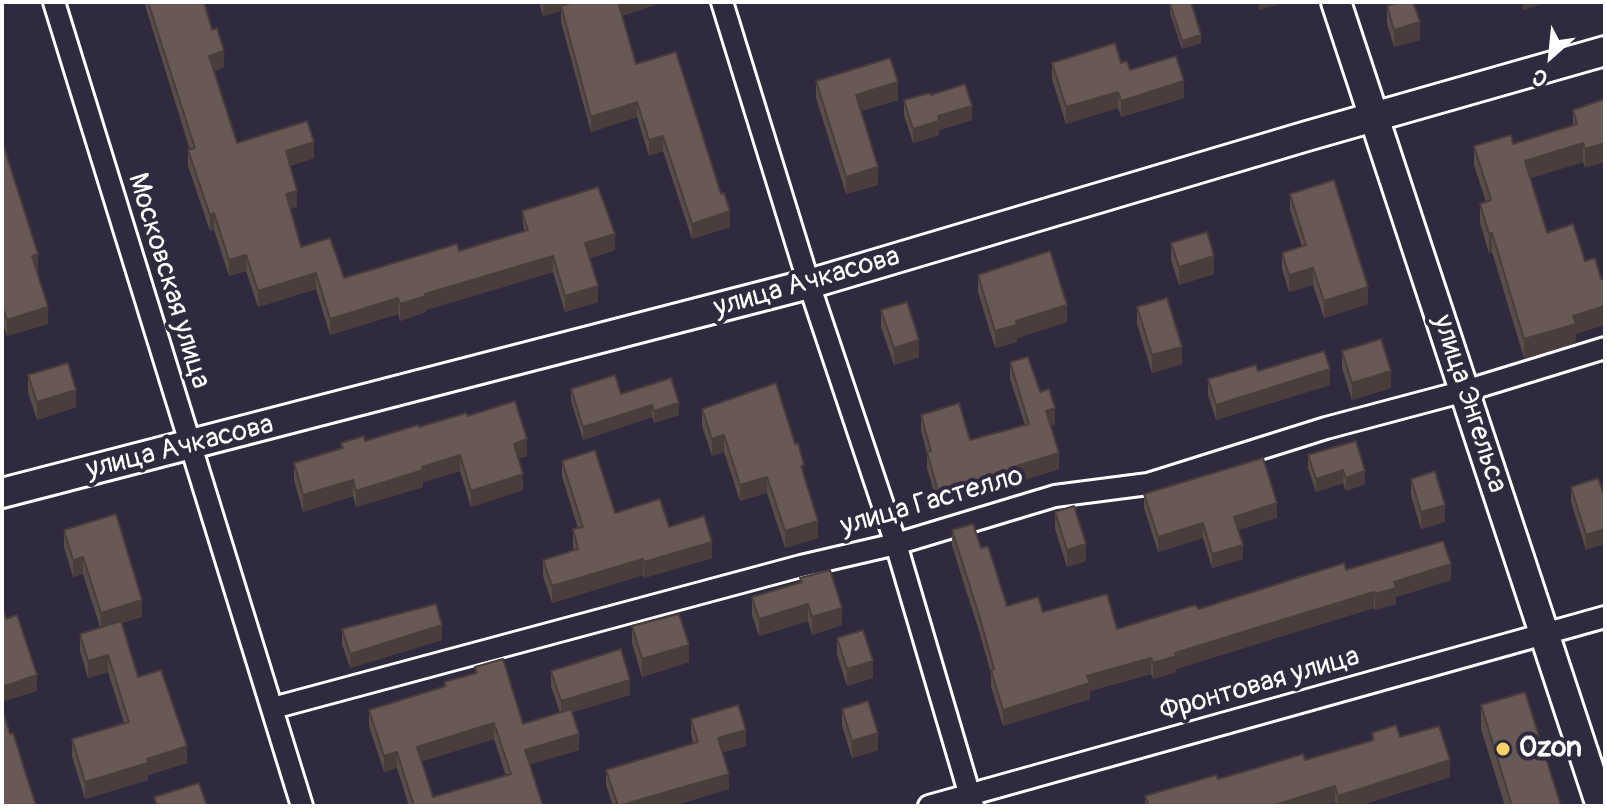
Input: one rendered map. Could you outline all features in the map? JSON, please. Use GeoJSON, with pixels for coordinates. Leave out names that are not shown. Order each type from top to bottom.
{"type":"FeatureCollection","features":[{"type":"Feature","properties":{"kind":"street","name":"Московская улица"},"geometry":{"type":"LineString","coordinates":[[54,2],[302,806]]}},
{"type":"Feature","properties":{"kind":"street"},"geometry":{"type":"LineString","coordinates":[[722,2],[809,284],[896,544],[972,801]]}},
{"type":"Feature","properties":{"kind":"street","name":"улица Энгельса"},"geometry":{"type":"LineString","coordinates":[[1336,2],[1601,806]]}},
{"type":"Feature","properties":{"kind":"street","name":"улица Ачкасова"},"geometry":{"type":"LineString","coordinates":[[2,493],[809,284],[1605,51]]}},
{"type":"Feature","properties":{"kind":"street","name":"улица Гастелло"},"geometry":{"type":"LineString","coordinates":[[273,708],[801,566],[896,544],[1055,496],[1148,484],[1326,428],[1465,391],[1605,348]]}},
{"type":"Feature","properties":{"kind":"street","name":"Фронтовая улица"},"geometry":{"type":"LineString","coordinates":[[929,806],[972,801],[1605,617]]}},
{"type":"Feature","properties":{"kind":"building"},"geometry":{"type":"Polygon","coordinates":[[[148,2],[204,2],[212,30],[217,28],[224,51],[209,56],[237,143],[307,121],[314,142],[286,151],[297,191],[286,194],[301,247],[330,238],[344,278],[457,244],[459,251],[528,230],[522,211],[598,187],[615,234],[585,243],[598,286],[565,296],[553,256],[400,304],[398,298],[330,319],[316,273],[258,291],[246,255],[229,260],[214,213],[210,215],[188,150],[195,148],[148,2]]]}},
{"type":"Feature","properties":{"kind":"building"},"geometry":{"type":"Polygon","coordinates":[[[575,2],[618,2],[636,64],[676,52],[721,194],[724,193],[730,211],[692,224],[663,136],[649,140],[637,102],[591,117],[561,6],[575,2]]]}},
{"type":"Feature","properties":{"kind":"building"},"geometry":{"type":"Polygon","coordinates":[[[1191,2],[1201,35],[1182,41],[1170,4],[1191,2]]]}},
{"type":"Feature","properties":{"kind":"building"},"geometry":{"type":"Polygon","coordinates":[[[1413,2],[1420,22],[1394,30],[1387,6],[1413,2]]]}},
{"type":"Feature","properties":{"kind":"building"},"geometry":{"type":"Polygon","coordinates":[[[1115,43],[1121,63],[1127,61],[1130,70],[1176,56],[1184,81],[1121,101],[1118,92],[1066,107],[1052,63],[1115,43]]]}},
{"type":"Feature","properties":{"kind":"building"},"geometry":{"type":"Polygon","coordinates":[[[890,58],[898,82],[856,95],[878,167],[846,177],[816,81],[890,58]]]}},
{"type":"Feature","properties":{"kind":"building"},"geometry":{"type":"Polygon","coordinates":[[[965,84],[972,106],[938,116],[939,121],[913,129],[904,100],[965,84]]]}},
{"type":"Feature","properties":{"kind":"building"},"geometry":{"type":"Polygon","coordinates":[[[1605,99],[1605,143],[1585,149],[1583,143],[1525,161],[1547,233],[1573,224],[1585,261],[1595,258],[1601,279],[1605,278],[1605,306],[1573,316],[1576,324],[1524,339],[1492,233],[1489,234],[1480,204],[1491,200],[1474,146],[1511,135],[1513,144],[1577,124],[1573,110],[1605,99]]]}},
{"type":"Feature","properties":{"kind":"building"},"geometry":{"type":"Polygon","coordinates":[[[2,141],[38,254],[32,256],[48,307],[7,320],[2,305],[2,141]]]}},
{"type":"Feature","properties":{"kind":"building"},"geometry":{"type":"Polygon","coordinates":[[[1334,180],[1368,287],[1324,301],[1313,268],[1289,275],[1282,253],[1306,245],[1290,194],[1334,180]]]}},
{"type":"Feature","properties":{"kind":"building"},"geometry":{"type":"Polygon","coordinates":[[[1207,232],[1214,256],[1179,267],[1171,243],[1207,232]]]}},
{"type":"Feature","properties":{"kind":"building"},"geometry":{"type":"Polygon","coordinates":[[[1050,251],[1067,305],[995,331],[978,275],[1050,251]]]}},
{"type":"Feature","properties":{"kind":"building"},"geometry":{"type":"Polygon","coordinates":[[[1167,298],[1182,347],[1152,355],[1137,307],[1167,298]]]}},
{"type":"Feature","properties":{"kind":"building"},"geometry":{"type":"Polygon","coordinates":[[[907,302],[919,340],[894,348],[881,310],[907,302]]]}},
{"type":"Feature","properties":{"kind":"building"},"geometry":{"type":"Polygon","coordinates":[[[1381,339],[1391,371],[1352,383],[1342,351],[1381,339]]]}},
{"type":"Feature","properties":{"kind":"building"},"geometry":{"type":"Polygon","coordinates":[[[1324,351],[1330,369],[1216,405],[1208,379],[1256,365],[1258,371],[1324,351]]]}},
{"type":"Feature","properties":{"kind":"building"},"geometry":{"type":"Polygon","coordinates":[[[1028,357],[1040,392],[1049,389],[1055,408],[1046,411],[1059,453],[1010,468],[1011,471],[938,491],[921,415],[959,403],[970,440],[1029,424],[1010,362],[1028,357]]]}},
{"type":"Feature","properties":{"kind":"building"},"geometry":{"type":"Polygon","coordinates":[[[68,363],[76,390],[37,402],[28,375],[68,363]]]}},
{"type":"Feature","properties":{"kind":"building"},"geometry":{"type":"Polygon","coordinates":[[[615,375],[621,394],[671,378],[679,403],[654,411],[652,405],[583,427],[571,389],[615,375]]]}},
{"type":"Feature","properties":{"kind":"building"},"geometry":{"type":"Polygon","coordinates":[[[776,383],[795,444],[798,443],[804,465],[801,466],[818,521],[785,531],[767,477],[740,485],[724,435],[712,439],[702,409],[776,383]]]}},
{"type":"Feature","properties":{"kind":"building"},"geometry":{"type":"Polygon","coordinates":[[[515,401],[527,439],[514,444],[523,474],[471,491],[460,455],[356,491],[353,480],[303,495],[294,463],[343,448],[341,443],[364,436],[365,441],[515,401]]]}},
{"type":"Feature","properties":{"kind":"building"},"geometry":{"type":"Polygon","coordinates":[[[1356,441],[1365,471],[1346,478],[1343,470],[1316,479],[1308,455],[1356,441]]]}},
{"type":"Feature","properties":{"kind":"building"},"geometry":{"type":"Polygon","coordinates":[[[595,450],[615,513],[660,499],[669,527],[704,516],[712,542],[552,586],[543,560],[578,549],[573,529],[583,527],[562,461],[595,450]]]}},
{"type":"Feature","properties":{"kind":"building"},"geometry":{"type":"Polygon","coordinates":[[[1263,458],[1277,503],[1234,517],[1243,545],[1212,554],[1203,523],[1158,537],[1144,494],[1263,458]]]}},
{"type":"Feature","properties":{"kind":"building"},"geometry":{"type":"Polygon","coordinates":[[[1435,471],[1445,505],[1421,512],[1411,479],[1435,471]]]}},
{"type":"Feature","properties":{"kind":"building"},"geometry":{"type":"Polygon","coordinates":[[[1598,478],[1605,498],[1605,529],[1586,535],[1571,487],[1598,478]]]}},
{"type":"Feature","properties":{"kind":"building"},"geometry":{"type":"Polygon","coordinates":[[[1074,506],[1086,544],[1067,550],[1055,512],[1074,506]]]}},
{"type":"Feature","properties":{"kind":"building"},"geometry":{"type":"Polygon","coordinates":[[[116,514],[142,600],[101,613],[83,557],[73,560],[64,530],[116,514]]]}},
{"type":"Feature","properties":{"kind":"building"},"geometry":{"type":"Polygon","coordinates":[[[973,524],[981,548],[988,546],[1007,606],[1038,597],[1043,612],[1107,594],[1117,629],[1195,605],[1199,609],[1344,563],[1346,570],[1443,541],[1451,564],[1394,582],[1396,588],[1175,653],[1176,656],[1153,663],[1151,658],[1087,676],[1090,683],[1003,710],[979,615],[952,530],[973,524]]]}},
{"type":"Feature","properties":{"kind":"building"},"geometry":{"type":"Polygon","coordinates":[[[830,570],[842,608],[812,617],[808,604],[759,619],[752,597],[830,570]]]}},
{"type":"Feature","properties":{"kind":"building"},"geometry":{"type":"Polygon","coordinates":[[[436,604],[442,625],[350,654],[342,629],[436,604]]]}},
{"type":"Feature","properties":{"kind":"building"},"geometry":{"type":"Polygon","coordinates":[[[2,605],[6,619],[17,615],[37,675],[2,687],[2,605]]]}},
{"type":"Feature","properties":{"kind":"building"},"geometry":{"type":"Polygon","coordinates":[[[679,614],[689,645],[642,659],[632,626],[679,614]]]}},
{"type":"Feature","properties":{"kind":"building"},"geometry":{"type":"Polygon","coordinates":[[[121,621],[138,677],[161,670],[187,746],[147,759],[148,763],[85,782],[72,739],[129,722],[108,655],[88,661],[80,634],[121,621]]]}},
{"type":"Feature","properties":{"kind":"building"},"geometry":{"type":"Polygon","coordinates":[[[863,630],[873,661],[847,669],[837,638],[863,630]]]}},
{"type":"Feature","properties":{"kind":"building"},"geometry":{"type":"Polygon","coordinates":[[[621,649],[630,680],[561,701],[551,671],[621,649]]]}},
{"type":"Feature","properties":{"kind":"building"},"geometry":{"type":"Polygon","coordinates":[[[503,659],[523,724],[571,709],[579,734],[525,750],[543,806],[414,806],[397,752],[384,756],[369,710],[446,686],[444,682],[477,673],[475,667],[503,659]],[[494,723],[417,747],[433,797],[511,774],[494,723]]]}},
{"type":"Feature","properties":{"kind":"building"},"geometry":{"type":"Polygon","coordinates":[[[1525,692],[1561,806],[1512,806],[1481,705],[1525,692]]]}},
{"type":"Feature","properties":{"kind":"building"},"geometry":{"type":"Polygon","coordinates":[[[868,701],[878,733],[852,741],[842,709],[868,701]]]}},
{"type":"Feature","properties":{"kind":"building"},"geometry":{"type":"Polygon","coordinates":[[[738,705],[746,730],[718,738],[729,774],[618,806],[606,770],[698,742],[691,719],[738,705]]]}},
{"type":"Feature","properties":{"kind":"building"},"geometry":{"type":"Polygon","coordinates":[[[2,709],[10,734],[13,733],[36,806],[2,806],[2,709]]]}},
{"type":"Feature","properties":{"kind":"building"},"geometry":{"type":"Polygon","coordinates":[[[1396,725],[1400,737],[1439,726],[1450,760],[1338,796],[1335,786],[1272,806],[1149,806],[1145,796],[1303,754],[1305,760],[1374,740],[1372,733],[1396,725]]]}},
{"type":"Feature","properties":{"kind":"building"},"geometry":{"type":"Polygon","coordinates":[[[199,783],[207,806],[157,806],[154,797],[199,783]]]}},
{"type":"Feature","properties":{"kind":"place","name":"Ozon"},"geometry":{"type":"Point","coordinates":[1503,749]}}]}
